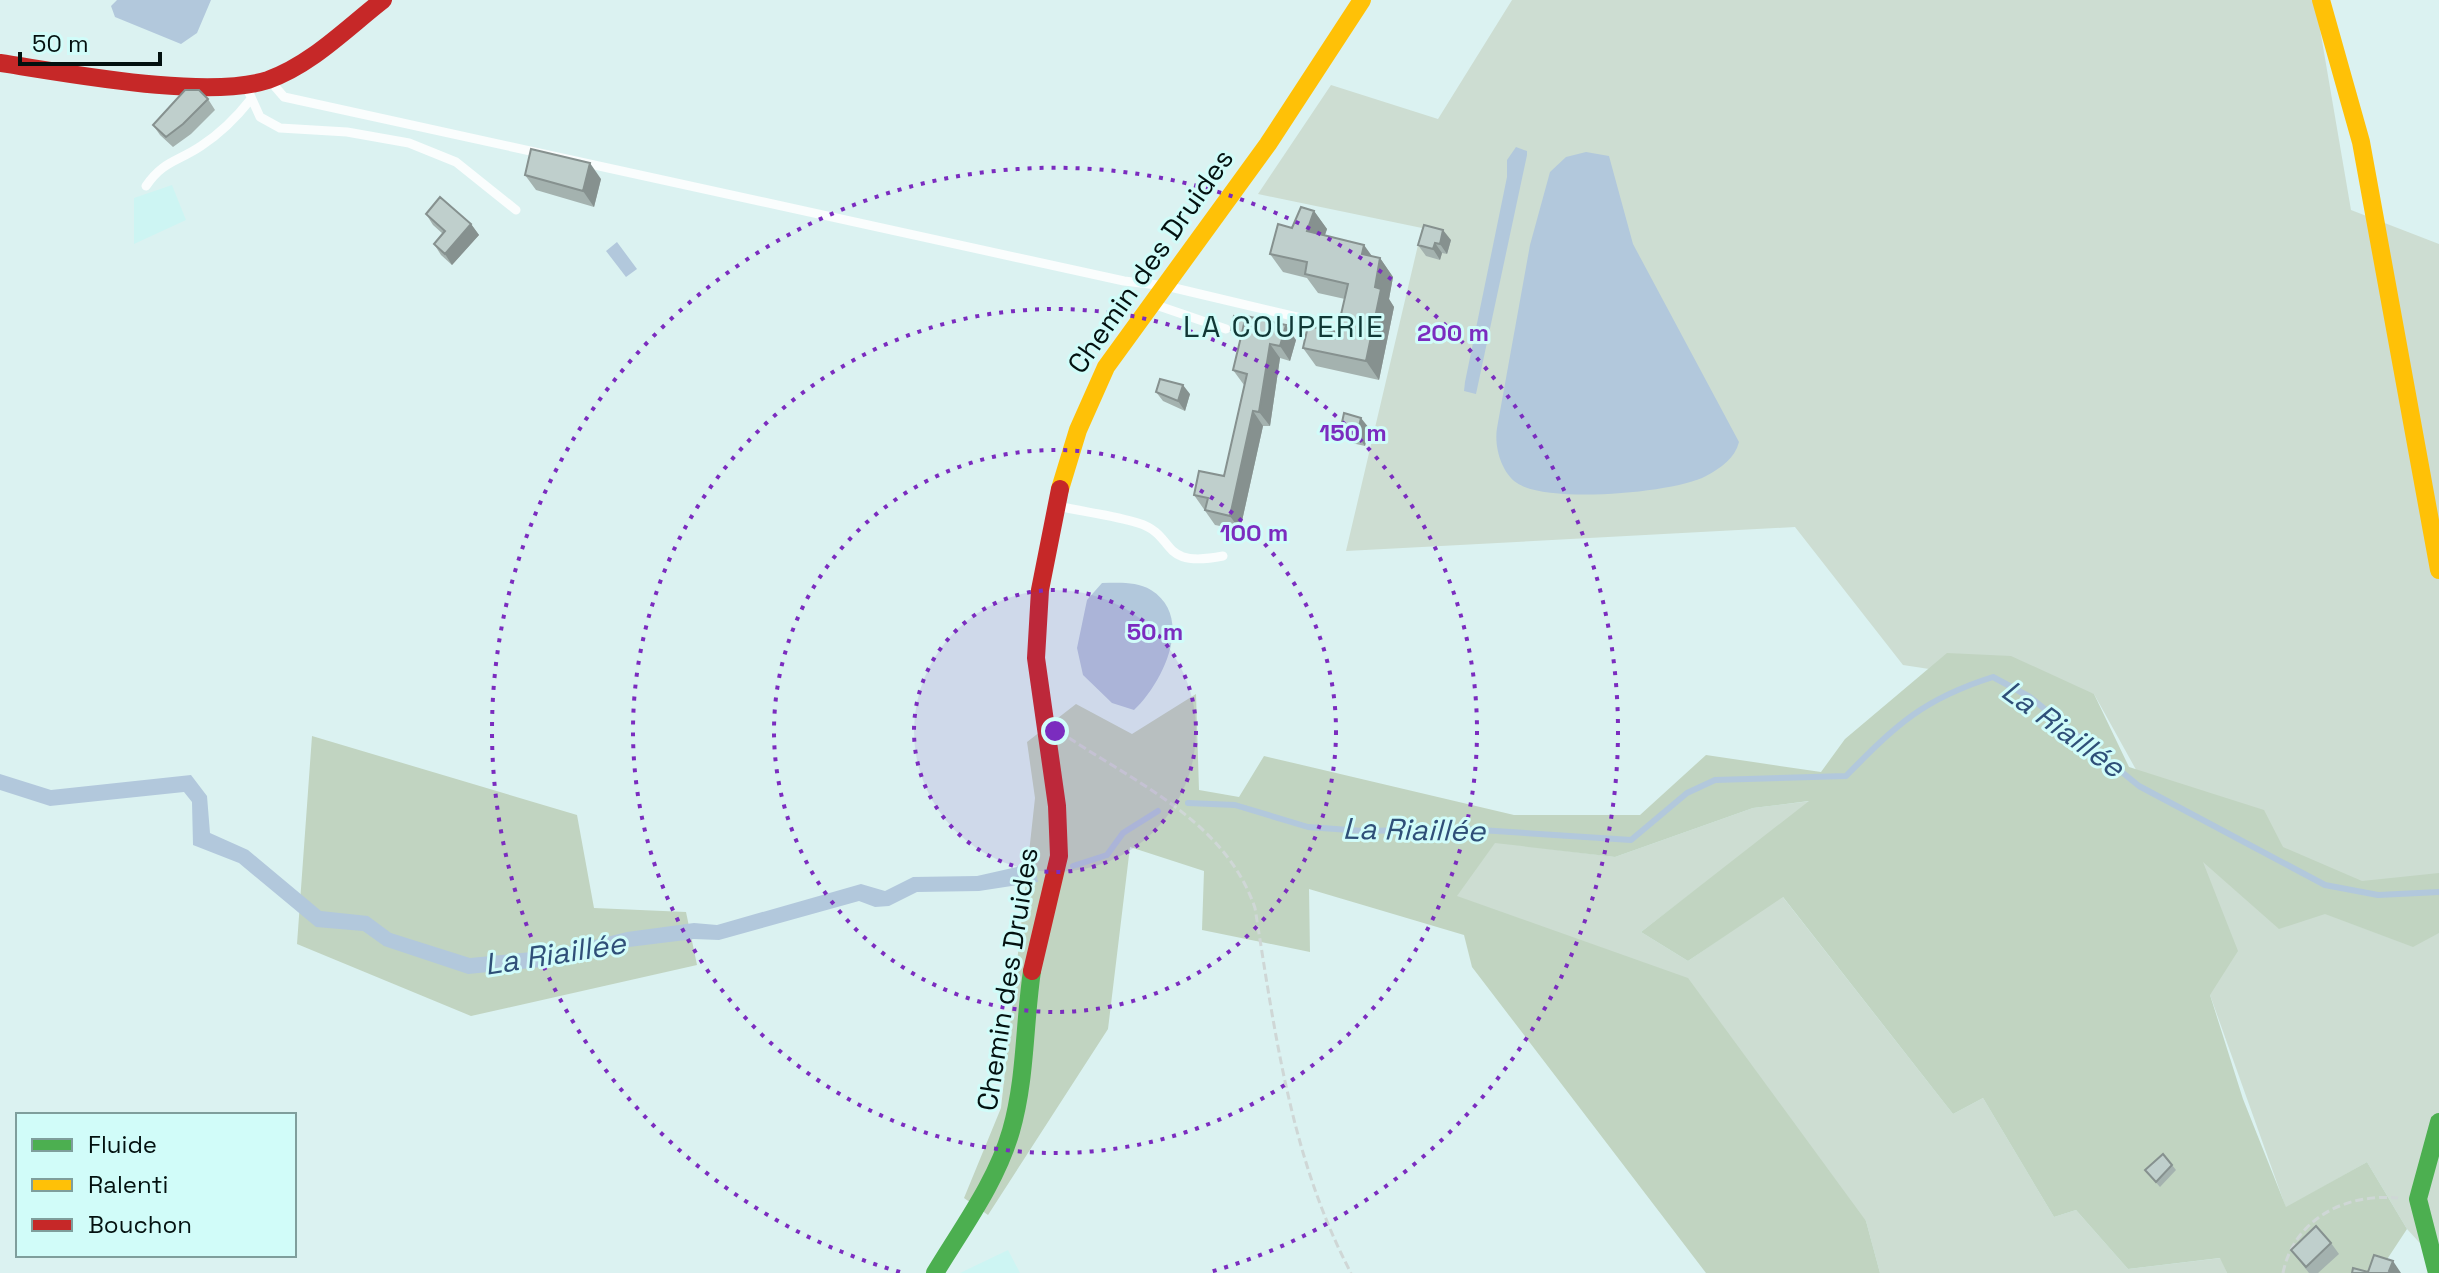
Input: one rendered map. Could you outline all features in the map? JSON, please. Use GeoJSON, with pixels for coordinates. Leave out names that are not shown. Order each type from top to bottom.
{"type":"FeatureCollection","features":[{"type":"Feature","properties":{"kind":"street"},"geometry":{"type":"LineString","coordinates":[[0,63],[248,92],[323,46],[383,0]]}},
{"type":"Feature","properties":{"kind":"street","name":"Chemin des Druides"},"geometry":{"type":"LineString","coordinates":[[935,1273],[971,1218],[1000,1159],[1016,1112],[1035,954],[1050,909],[1059,856],[1036,657],[1039,593],[1086,401],[1268,144],[1362,0]]}},
{"type":"Feature","properties":{"kind":"street"},"geometry":{"type":"LineString","coordinates":[[2321,0],[2361,142],[2439,570]]}},
{"type":"Feature","properties":{"kind":"street"},"geometry":{"type":"LineString","coordinates":[[2437,1273],[2418,1199],[2439,1122]]}},
{"type":"Feature","properties":{"kind":"lane"},"geometry":{"type":"LineString","coordinates":[[269,79],[284,97],[1124,281],[1166,286],[1301,318]]}},
{"type":"Feature","properties":{"kind":"lane"},"geometry":{"type":"LineString","coordinates":[[146,186],[164,164],[200,147],[234,121],[248,92]]}},
{"type":"Feature","properties":{"kind":"lane"},"geometry":{"type":"LineString","coordinates":[[248,92],[260,117],[280,128],[347,132],[409,143],[456,162],[516,210]]}},
{"type":"Feature","properties":{"kind":"lane"},"geometry":{"type":"LineString","coordinates":[[1153,304],[1226,329]]}},
{"type":"Feature","properties":{"kind":"lane"},"geometry":{"type":"LineString","coordinates":[[1058,506],[1139,523],[1178,556],[1198,561],[1223,556]]}},
{"type":"Feature","properties":{"kind":"path"},"geometry":{"type":"LineString","coordinates":[[1068,737],[1148,787],[1224,848],[1245,879],[1255,908],[1288,1108],[1314,1188],[1351,1273]]}},
{"type":"Feature","properties":{"kind":"path"},"geometry":{"type":"LineString","coordinates":[[2283,1273],[2286,1257],[2307,1225],[2329,1208],[2386,1197],[2418,1199]]}},
{"type":"Feature","properties":{"kind":"shaded area"},"geometry":{"type":"Polygon","coordinates":[[[172,185],[186,220],[134,244],[134,198],[172,185]]]}},
{"type":"Feature","properties":{"kind":"shaded area"},"geometry":{"type":"Polygon","coordinates":[[[1008,1250],[1020,1273],[960,1273],[1008,1250]]]}},
{"type":"Feature","properties":{"kind":"green space"},"geometry":{"type":"Polygon","coordinates":[[[1512,0],[2315,0],[2351,210],[2439,244],[2439,1264],[2407,1229],[2367,1162],[2286,1208],[2210,995],[2195,876],[2094,694],[1903,665],[1795,527],[1346,551],[1422,228],[1258,194],[1331,85],[1438,119],[1512,0]]]}},
{"type":"Feature","properties":{"kind":"green space"},"geometry":{"type":"Polygon","coordinates":[[[1947,653],[2011,656],[2094,694],[2129,767],[2264,810],[2283,847],[2362,881],[2439,873],[2439,933],[2413,947],[2325,914],[2279,929],[2203,862],[2238,951],[2210,995],[2243,1099],[2286,1207],[2367,1162],[2407,1229],[2378,1273],[2227,1273],[2220,1258],[2128,1269],[2076,1210],[2054,1217],[1983,1098],[1953,1114],[1783,897],[1688,961],[1641,932],[1809,801],[1753,808],[1615,857],[1495,843],[1457,896],[1688,978],[1866,1221],[1880,1273],[1706,1273],[1472,967],[1464,935],[1309,889],[1310,952],[1202,930],[1204,871],[1130,847],[1108,1029],[988,1215],[964,1198],[1001,1108],[1035,798],[1027,742],[1076,704],[1132,734],[1196,694],[1199,790],[1239,797],[1264,756],[1514,815],[1640,815],[1706,755],[1821,772],[1845,739],[1947,653]]]}},
{"type":"Feature","properties":{"kind":"green space"},"geometry":{"type":"Polygon","coordinates":[[[312,736],[577,815],[594,908],[686,912],[697,965],[471,1016],[297,944],[312,736]]]}},
{"type":"Feature","properties":{"kind":"green space"},"geometry":{"type":"Polygon","coordinates":[[[1811,801],[1641,932],[1688,961],[1782,896],[1953,1114],[1983,1098],[2054,1217],[2076,1210],[2128,1269],[2221,1258],[2227,1273],[1880,1273],[1866,1221],[1456,896],[1495,842],[1615,857],[1753,808],[1811,801]]]}},
{"type":"Feature","properties":{"kind":"water"},"geometry":{"type":"Polygon","coordinates":[[[117,0],[211,0],[197,33],[181,44],[115,17],[111,6],[117,0]]]}},
{"type":"Feature","properties":{"kind":"water"},"geometry":{"type":"Polygon","coordinates":[[[1516,147],[1527,151],[1527,155],[1476,394],[1464,391],[1465,382],[1507,177],[1507,160],[1516,147]]]}},
{"type":"Feature","properties":{"kind":"water"},"geometry":{"type":"Polygon","coordinates":[[[1586,152],[1609,156],[1633,244],[1739,442],[1731,458],[1722,466],[1690,482],[1611,494],[1555,493],[1517,483],[1500,458],[1497,428],[1530,245],[1550,172],[1566,157],[1586,152]]]}},
{"type":"Feature","properties":{"kind":"water"},"geometry":{"type":"Polygon","coordinates":[[[617,242],[637,269],[626,277],[606,251],[617,242]]]}},
{"type":"Feature","properties":{"kind":"water"},"geometry":{"type":"Polygon","coordinates":[[[1102,583],[1145,587],[1164,602],[1171,617],[1173,634],[1170,651],[1154,685],[1134,710],[1112,703],[1083,675],[1077,648],[1087,600],[1102,583]]]}},
{"type":"Feature","properties":{"kind":"water"},"geometry":{"type":"Polygon","coordinates":[[[0,774],[51,790],[191,775],[207,796],[210,833],[248,850],[321,911],[368,916],[391,933],[470,958],[553,950],[627,932],[694,923],[717,925],[861,884],[885,891],[913,877],[977,876],[1034,863],[1038,882],[979,891],[917,892],[889,906],[875,907],[859,901],[719,940],[694,939],[629,947],[542,967],[468,974],[384,946],[363,931],[316,927],[239,863],[193,845],[192,802],[184,792],[50,806],[0,790],[0,774]]]}},
{"type":"Feature","properties":{"kind":"building"},"geometry":{"type":"Polygon","coordinates":[[[185,90],[199,90],[208,99],[166,137],[153,125],[185,90]]]}},
{"type":"Feature","properties":{"kind":"building"},"geometry":{"type":"Polygon","coordinates":[[[531,149],[590,163],[583,191],[525,175],[531,149]]]}},
{"type":"Feature","properties":{"kind":"building"},"geometry":{"type":"Polygon","coordinates":[[[440,197],[471,224],[445,254],[434,244],[445,231],[426,214],[440,197]]]}},
{"type":"Feature","properties":{"kind":"building"},"geometry":{"type":"Polygon","coordinates":[[[1301,207],[1314,211],[1307,231],[1364,245],[1362,254],[1380,258],[1375,287],[1381,289],[1366,361],[1303,348],[1308,326],[1337,332],[1348,284],[1305,274],[1307,262],[1270,254],[1278,224],[1292,228],[1301,207]]]}},
{"type":"Feature","properties":{"kind":"building"},"geometry":{"type":"Polygon","coordinates":[[[1424,225],[1443,230],[1440,244],[1435,243],[1433,249],[1418,245],[1424,225]]]}},
{"type":"Feature","properties":{"kind":"building"},"geometry":{"type":"Polygon","coordinates":[[[1234,316],[1245,319],[1242,333],[1231,330],[1234,316]]]}},
{"type":"Feature","properties":{"kind":"building"},"geometry":{"type":"Polygon","coordinates":[[[1246,316],[1286,325],[1280,346],[1270,344],[1259,412],[1253,411],[1230,516],[1205,510],[1208,498],[1194,495],[1199,471],[1224,476],[1247,374],[1233,370],[1246,316]]]}},
{"type":"Feature","properties":{"kind":"building"},"geometry":{"type":"Polygon","coordinates":[[[1160,379],[1183,385],[1178,401],[1156,392],[1160,379]]]}},
{"type":"Feature","properties":{"kind":"building"},"geometry":{"type":"Polygon","coordinates":[[[1344,413],[1361,418],[1357,435],[1340,432],[1344,413]]]}},
{"type":"Feature","properties":{"kind":"building"},"geometry":{"type":"Polygon","coordinates":[[[2163,1154],[2172,1165],[2156,1182],[2145,1170],[2163,1154]]]}},
{"type":"Feature","properties":{"kind":"building"},"geometry":{"type":"Polygon","coordinates":[[[2316,1226],[2331,1243],[2306,1267],[2291,1250],[2316,1226]]]}},
{"type":"Feature","properties":{"kind":"building"},"geometry":{"type":"Polygon","coordinates":[[[2374,1255],[2393,1261],[2389,1271],[2393,1273],[2352,1273],[2353,1268],[2368,1272],[2374,1255]]]}},
{"type":"Feature","properties":{"kind":"waterway","name":"La Riaillée"},"geometry":{"type":"LineString","coordinates":[[1188,803],[1235,805],[1308,827],[1363,831],[1465,829],[1631,840],[1687,793],[1715,780],[1846,776],[1912,716],[1948,695],[1993,677],[2030,697],[2139,786],[2325,885],[2378,895],[2439,892]]}},
{"type":"Feature","properties":{"kind":"waterway","name":"La Riaillée"},"geometry":{"type":"LineString","coordinates":[[1073,866],[1107,855],[1123,833],[1158,811]]}},
{"type":"Feature","properties":{"kind":"traffic: fast"},"geometry":{"type":"LineString","coordinates":[[935,1273],[987,1187],[1005,1150],[1016,1111],[1022,1072],[1032,971]]}},
{"type":"Feature","properties":{"kind":"traffic: fast"},"geometry":{"type":"LineString","coordinates":[[2437,1273],[2418,1199],[2439,1122]]}},
{"type":"Feature","properties":{"kind":"traffic: slow"},"geometry":{"type":"LineString","coordinates":[[1060,489],[1078,430],[1106,367],[1268,144],[1362,0]]}},
{"type":"Feature","properties":{"kind":"traffic: slow"},"geometry":{"type":"LineString","coordinates":[[2321,0],[2361,142],[2439,570]]}},
{"type":"Feature","properties":{"kind":"traffic: jam"},"geometry":{"type":"LineString","coordinates":[[0,63],[136,83],[209,87],[241,85],[268,80],[299,65],[383,0]]}},
{"type":"Feature","properties":{"kind":"traffic: jam"},"geometry":{"type":"LineString","coordinates":[[1032,971],[1059,856],[1057,806],[1036,658],[1040,590],[1060,489]]}},
{"type":"Feature","properties":{"kind":"district","name":"LA COUPERIE"},"geometry":{"type":"Point","coordinates":[1284,327]}}]}
